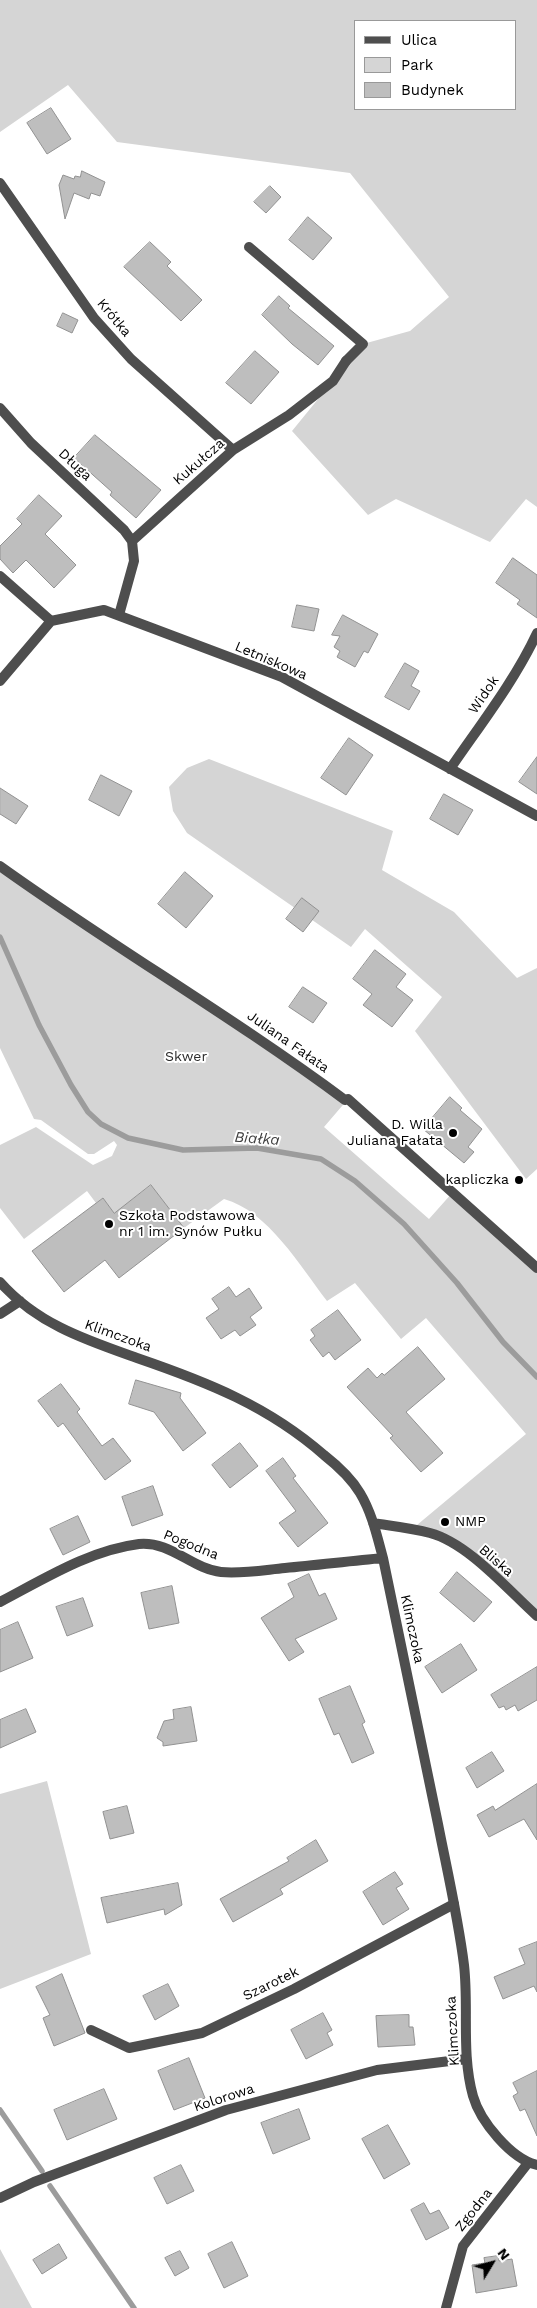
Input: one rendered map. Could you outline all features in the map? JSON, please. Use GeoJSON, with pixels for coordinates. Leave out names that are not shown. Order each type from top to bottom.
{"type":"FeatureCollection","features":[{"type":"Feature","properties":{"kind":"street","name":"Krótka"},"geometry":{"type":"LineString","coordinates":[[0,183],[94,318],[131,359],[233,450]]}},
{"type":"Feature","properties":{"kind":"street","name":"Kukułcza"},"geometry":{"type":"LineString","coordinates":[[132,541],[233,450],[289,415],[333,382],[346,361],[363,344],[249,247]]}},
{"type":"Feature","properties":{"kind":"street","name":"Długa"},"geometry":{"type":"LineString","coordinates":[[0,408],[31,443],[124,530],[132,541]]}},
{"type":"Feature","properties":{"kind":"street"},"geometry":{"type":"LineString","coordinates":[[119,615],[134,561],[132,541]]}},
{"type":"Feature","properties":{"kind":"street"},"geometry":{"type":"LineString","coordinates":[[0,576],[51,620],[0,681]]}},
{"type":"Feature","properties":{"kind":"street","name":"Letniskowa"},"geometry":{"type":"LineString","coordinates":[[51,620],[104,610],[282,677],[537,816]]}},
{"type":"Feature","properties":{"kind":"street","name":"Widok"},"geometry":{"type":"LineString","coordinates":[[450,769],[497,701],[528,652],[537,633]]}},
{"type":"Feature","properties":{"kind":"street","name":"Juliana Fałata"},"geometry":{"type":"LineString","coordinates":[[0,866],[67,914],[196,996],[293,1061],[345,1100],[348,1099],[537,1268]]}},
{"type":"Feature","properties":{"kind":"street","name":"Klimczoka"},"geometry":{"type":"LineString","coordinates":[[0,1282],[35,1314],[60,1329],[185,1374],[244,1399],[284,1424],[316,1448],[344,1472],[361,1494],[373,1523],[383,1558],[454,1904],[464,1966],[466,2059],[473,2096],[482,2118],[497,2137],[532,2164]]}},
{"type":"Feature","properties":{"kind":"street"},"geometry":{"type":"LineString","coordinates":[[0,1314],[20,1301]]}},
{"type":"Feature","properties":{"kind":"street","name":"Bliska"},"geometry":{"type":"LineString","coordinates":[[373,1523],[431,1533],[449,1541],[477,1562],[537,1616]]}},
{"type":"Feature","properties":{"kind":"street","name":"Pogodna"},"geometry":{"type":"LineString","coordinates":[[0,1602],[74,1564],[108,1550],[140,1544],[165,1547],[211,1570],[220,1572],[244,1572],[383,1558]]}},
{"type":"Feature","properties":{"kind":"street","name":"Szarotek"},"geometry":{"type":"LineString","coordinates":[[92,2030],[128,2048],[202,2033],[294,1989],[454,1904]]}},
{"type":"Feature","properties":{"kind":"street","name":"Kolorowa"},"geometry":{"type":"LineString","coordinates":[[0,2198],[34,2182],[226,2110],[377,2070],[466,2059]]}},
{"type":"Feature","properties":{"kind":"street","name":"Zgodna"},"geometry":{"type":"LineString","coordinates":[[446,2308],[464,2246],[532,2164]]}},
{"type":"Feature","properties":{"kind":"green space"},"geometry":{"type":"Polygon","coordinates":[[[0,0],[537,0],[537,507],[526,499],[490,542],[396,499],[368,515],[292,431],[363,344],[410,331],[449,297],[350,173],[117,142],[68,85],[0,132],[0,0]]]}},
{"type":"Feature","properties":{"kind":"green space"},"geometry":{"type":"Polygon","coordinates":[[[209,759],[393,831],[382,870],[454,912],[517,978],[537,968],[537,1169],[526,1179],[415,1031],[442,997],[365,929],[351,947],[187,833],[173,811],[169,787],[187,768],[209,759]]]}},
{"type":"Feature","properties":{"kind":"green space","name":"Skwer"},"geometry":{"type":"Polygon","coordinates":[[[0,866],[348,1099],[324,1127],[429,1219],[453,1192],[537,1268],[537,1616],[449,1541],[411,1530],[526,1434],[426,1318],[401,1339],[355,1283],[327,1301],[282,1241],[269,1227],[240,1205],[224,1199],[184,1228],[151,1185],[114,1213],[103,1198],[96,1203],[87,1191],[24,1239],[0,1208],[0,1145],[36,1127],[93,1165],[112,1156],[117,1145],[114,1141],[94,1154],[88,1154],[41,1120],[34,1119],[0,1048],[0,866]]]}},
{"type":"Feature","properties":{"kind":"green space"},"geometry":{"type":"Polygon","coordinates":[[[47,1781],[91,1954],[0,1989],[0,1794],[47,1781]]]}},
{"type":"Feature","properties":{"kind":"green space"},"geometry":{"type":"Polygon","coordinates":[[[0,2249],[32,2308],[0,2308],[0,2249]]]}},
{"type":"Feature","properties":{"kind":"building"},"geometry":{"type":"Polygon","coordinates":[[[51,108],[71,139],[47,154],[27,123],[51,108]]]}},
{"type":"Feature","properties":{"kind":"building"},"geometry":{"type":"Polygon","coordinates":[[[82,171],[105,182],[100,196],[91,193],[89,199],[74,193],[65,219],[59,185],[63,175],[74,179],[75,176],[80,177],[82,171]]]}},
{"type":"Feature","properties":{"kind":"building"},"geometry":{"type":"Polygon","coordinates":[[[270,186],[281,197],[266,213],[254,202],[270,186]]]}},
{"type":"Feature","properties":{"kind":"building"},"geometry":{"type":"Polygon","coordinates":[[[308,217],[332,238],[313,260],[289,240],[308,217]]]}},
{"type":"Feature","properties":{"kind":"building"},"geometry":{"type":"Polygon","coordinates":[[[150,242],[171,262],[167,266],[202,300],[181,321],[124,267],[150,242]]]}},
{"type":"Feature","properties":{"kind":"building"},"geometry":{"type":"Polygon","coordinates":[[[279,296],[290,306],[288,308],[334,346],[318,365],[292,344],[262,315],[279,296]]]}},
{"type":"Feature","properties":{"kind":"building"},"geometry":{"type":"Polygon","coordinates":[[[63,313],[78,320],[72,333],[57,326],[63,313]]]}},
{"type":"Feature","properties":{"kind":"building"},"geometry":{"type":"Polygon","coordinates":[[[255,351],[279,372],[251,404],[226,383],[255,351]]]}},
{"type":"Feature","properties":{"kind":"building"},"geometry":{"type":"Polygon","coordinates":[[[95,435],[161,490],[136,518],[110,495],[112,492],[74,458],[95,435]]]}},
{"type":"Feature","properties":{"kind":"building"},"geometry":{"type":"Polygon","coordinates":[[[39,495],[62,516],[45,534],[76,565],[54,588],[26,560],[13,573],[0,559],[0,546],[22,524],[17,519],[39,495]]]}},
{"type":"Feature","properties":{"kind":"building"},"geometry":{"type":"Polygon","coordinates":[[[513,558],[537,575],[537,618],[517,604],[520,600],[496,583],[513,558]]]}},
{"type":"Feature","properties":{"kind":"building"},"geometry":{"type":"Polygon","coordinates":[[[297,605],[319,609],[314,631],[292,627],[297,605]]]}},
{"type":"Feature","properties":{"kind":"building"},"geometry":{"type":"Polygon","coordinates":[[[343,615],[378,634],[368,653],[364,651],[355,667],[337,657],[340,651],[334,647],[340,636],[332,635],[343,615]]]}},
{"type":"Feature","properties":{"kind":"building"},"geometry":{"type":"Polygon","coordinates":[[[405,663],[419,671],[411,686],[420,691],[409,710],[385,697],[405,663]]]}},
{"type":"Feature","properties":{"kind":"building"},"geometry":{"type":"Polygon","coordinates":[[[349,738],[373,755],[346,795],[321,778],[349,738]]]}},
{"type":"Feature","properties":{"kind":"building"},"geometry":{"type":"Polygon","coordinates":[[[537,757],[537,794],[519,782],[537,757]]]}},
{"type":"Feature","properties":{"kind":"building"},"geometry":{"type":"Polygon","coordinates":[[[101,775],[132,791],[119,816],[89,800],[101,775]]]}},
{"type":"Feature","properties":{"kind":"building"},"geometry":{"type":"Polygon","coordinates":[[[0,788],[28,806],[16,824],[0,814],[0,788]]]}},
{"type":"Feature","properties":{"kind":"building"},"geometry":{"type":"Polygon","coordinates":[[[444,794],[473,810],[458,835],[430,819],[444,794]]]}},
{"type":"Feature","properties":{"kind":"building"},"geometry":{"type":"Polygon","coordinates":[[[185,872],[213,896],[186,928],[158,904],[185,872]]]}},
{"type":"Feature","properties":{"kind":"building"},"geometry":{"type":"Polygon","coordinates":[[[302,898],[319,911],[303,932],[286,919],[302,898]]]}},
{"type":"Feature","properties":{"kind":"building"},"geometry":{"type":"Polygon","coordinates":[[[375,950],[406,974],[396,987],[413,1000],[392,1027],[363,1005],[372,994],[353,979],[375,950]]]}},
{"type":"Feature","properties":{"kind":"building"},"geometry":{"type":"Polygon","coordinates":[[[303,987],[327,1003],[313,1023],[289,1007],[303,987]]]}},
{"type":"Feature","properties":{"kind":"building","name":"D. Willa Juliana Fałata"},"geometry":{"type":"Polygon","coordinates":[[[450,1097],[462,1108],[460,1110],[482,1129],[468,1147],[474,1152],[464,1163],[423,1129],[450,1097]]]}},
{"type":"Feature","properties":{"kind":"building"},"geometry":{"type":"Polygon","coordinates":[[[151,1185],[184,1228],[119,1278],[105,1260],[64,1292],[32,1251],[103,1198],[114,1213],[151,1185]]]}},
{"type":"Feature","properties":{"kind":"building"},"geometry":{"type":"Polygon","coordinates":[[[229,1287],[236,1297],[249,1288],[262,1308],[250,1317],[256,1325],[240,1336],[235,1330],[221,1339],[206,1318],[219,1309],[212,1299],[229,1287]]]}},
{"type":"Feature","properties":{"kind":"building"},"geometry":{"type":"Polygon","coordinates":[[[338,1310],[361,1340],[335,1360],[329,1352],[323,1357],[310,1340],[315,1336],[311,1330],[338,1310]]]}},
{"type":"Feature","properties":{"kind":"building"},"geometry":{"type":"Polygon","coordinates":[[[418,1347],[445,1379],[406,1412],[443,1453],[421,1472],[390,1438],[393,1436],[347,1387],[368,1368],[377,1378],[382,1373],[384,1375],[418,1347]]]}},
{"type":"Feature","properties":{"kind":"building"},"geometry":{"type":"Polygon","coordinates":[[[136,1380],[181,1393],[180,1398],[206,1433],[183,1451],[154,1412],[129,1404],[136,1380]]]}},
{"type":"Feature","properties":{"kind":"building"},"geometry":{"type":"Polygon","coordinates":[[[61,1384],[80,1409],[77,1412],[102,1446],[113,1438],[131,1461],[105,1480],[63,1423],[58,1427],[38,1401],[61,1384]]]}},
{"type":"Feature","properties":{"kind":"building"},"geometry":{"type":"Polygon","coordinates":[[[240,1443],[258,1466],[230,1488],[212,1465],[240,1443]]]}},
{"type":"Feature","properties":{"kind":"building"},"geometry":{"type":"Polygon","coordinates":[[[283,1458],[296,1476],[293,1478],[328,1523],[298,1547],[279,1523],[296,1511],[266,1471],[283,1458]]]}},
{"type":"Feature","properties":{"kind":"building"},"geometry":{"type":"Polygon","coordinates":[[[153,1486],[163,1515],[132,1526],[122,1497],[153,1486]]]}},
{"type":"Feature","properties":{"kind":"building"},"geometry":{"type":"Polygon","coordinates":[[[78,1516],[90,1542],[63,1555],[50,1529],[78,1516]]]}},
{"type":"Feature","properties":{"kind":"building"},"geometry":{"type":"Polygon","coordinates":[[[457,1572],[492,1602],[474,1622],[440,1593],[457,1572]]]}},
{"type":"Feature","properties":{"kind":"building"},"geometry":{"type":"Polygon","coordinates":[[[309,1574],[319,1596],[325,1593],[337,1619],[295,1639],[304,1652],[289,1661],[261,1618],[294,1597],[288,1584],[309,1574]]]}},
{"type":"Feature","properties":{"kind":"building"},"geometry":{"type":"Polygon","coordinates":[[[172,1586],[179,1623],[149,1629],[141,1593],[172,1586]]]}},
{"type":"Feature","properties":{"kind":"building"},"geometry":{"type":"Polygon","coordinates":[[[83,1598],[93,1626],[67,1636],[56,1607],[83,1598]]]}},
{"type":"Feature","properties":{"kind":"building"},"geometry":{"type":"Polygon","coordinates":[[[18,1622],[33,1658],[0,1672],[0,1630],[18,1622]]]}},
{"type":"Feature","properties":{"kind":"building"},"geometry":{"type":"Polygon","coordinates":[[[461,1644],[477,1670],[442,1693],[425,1667],[461,1644]]]}},
{"type":"Feature","properties":{"kind":"building"},"geometry":{"type":"Polygon","coordinates":[[[537,1667],[537,1700],[518,1711],[515,1705],[506,1710],[504,1706],[499,1708],[491,1695],[537,1667]]]}},
{"type":"Feature","properties":{"kind":"building"},"geometry":{"type":"Polygon","coordinates":[[[350,1686],[365,1722],[362,1724],[374,1753],[352,1763],[339,1733],[334,1735],[319,1699],[350,1686]]]}},
{"type":"Feature","properties":{"kind":"building"},"geometry":{"type":"Polygon","coordinates":[[[191,1707],[197,1741],[163,1746],[163,1742],[157,1738],[164,1721],[174,1719],[173,1710],[191,1707]]]}},
{"type":"Feature","properties":{"kind":"building"},"geometry":{"type":"Polygon","coordinates":[[[26,1709],[36,1732],[0,1748],[0,1720],[26,1709]]]}},
{"type":"Feature","properties":{"kind":"building"},"geometry":{"type":"Polygon","coordinates":[[[492,1752],[504,1771],[477,1788],[466,1768],[492,1752]]]}},
{"type":"Feature","properties":{"kind":"building"},"geometry":{"type":"Polygon","coordinates":[[[537,1784],[537,1840],[524,1819],[489,1837],[477,1815],[493,1806],[495,1810],[537,1784]]]}},
{"type":"Feature","properties":{"kind":"building"},"geometry":{"type":"Polygon","coordinates":[[[127,1806],[134,1833],[110,1839],[103,1812],[127,1806]]]}},
{"type":"Feature","properties":{"kind":"building"},"geometry":{"type":"Polygon","coordinates":[[[316,1840],[328,1861],[280,1889],[283,1894],[233,1922],[220,1899],[289,1861],[287,1858],[316,1840]]]}},
{"type":"Feature","properties":{"kind":"building"},"geometry":{"type":"Polygon","coordinates":[[[395,1872],[403,1884],[396,1888],[409,1909],[383,1925],[363,1892],[395,1872]]]}},
{"type":"Feature","properties":{"kind":"building"},"geometry":{"type":"Polygon","coordinates":[[[178,1883],[182,1905],[165,1915],[164,1909],[107,1923],[101,1898],[178,1883]]]}},
{"type":"Feature","properties":{"kind":"building"},"geometry":{"type":"Polygon","coordinates":[[[537,1942],[537,1992],[534,1986],[503,1999],[494,1977],[525,1964],[519,1949],[537,1942]]]}},
{"type":"Feature","properties":{"kind":"building"},"geometry":{"type":"Polygon","coordinates":[[[62,1974],[85,2033],[54,2046],[43,2018],[50,2015],[36,1987],[62,1974]]]}},
{"type":"Feature","properties":{"kind":"building"},"geometry":{"type":"Polygon","coordinates":[[[168,1984],[179,2006],[155,2020],[143,1996],[168,1984]]]}},
{"type":"Feature","properties":{"kind":"building"},"geometry":{"type":"Polygon","coordinates":[[[323,2013],[332,2030],[327,2033],[333,2045],[306,2059],[291,2030],[323,2013]]]}},
{"type":"Feature","properties":{"kind":"building"},"geometry":{"type":"Polygon","coordinates":[[[409,2015],[409,2027],[413,2027],[415,2045],[378,2047],[376,2016],[409,2015]]]}},
{"type":"Feature","properties":{"kind":"building"},"geometry":{"type":"Polygon","coordinates":[[[189,2058],[205,2098],[174,2110],[158,2071],[189,2058]]]}},
{"type":"Feature","properties":{"kind":"building"},"geometry":{"type":"Polygon","coordinates":[[[537,2071],[537,2136],[525,2109],[520,2111],[513,2096],[518,2093],[513,2083],[537,2071]]]}},
{"type":"Feature","properties":{"kind":"building"},"geometry":{"type":"Polygon","coordinates":[[[104,2089],[117,2119],[67,2140],[54,2110],[104,2089]]]}},
{"type":"Feature","properties":{"kind":"building"},"geometry":{"type":"Polygon","coordinates":[[[299,2109],[310,2139],[273,2154],[261,2123],[299,2109]]]}},
{"type":"Feature","properties":{"kind":"building"},"geometry":{"type":"Polygon","coordinates":[[[388,2125],[410,2164],[384,2179],[362,2139],[388,2125]]]}},
{"type":"Feature","properties":{"kind":"building"},"geometry":{"type":"Polygon","coordinates":[[[181,2165],[194,2191],[167,2204],[154,2178],[181,2165]]]}},
{"type":"Feature","properties":{"kind":"building"},"geometry":{"type":"Polygon","coordinates":[[[424,2203],[430,2214],[439,2210],[449,2228],[426,2240],[411,2210],[424,2203]]]}},
{"type":"Feature","properties":{"kind":"building"},"geometry":{"type":"Polygon","coordinates":[[[232,2242],[248,2276],[224,2288],[208,2254],[232,2242]]]}},
{"type":"Feature","properties":{"kind":"building"},"geometry":{"type":"Polygon","coordinates":[[[59,2244],[67,2258],[42,2274],[33,2260],[59,2244]]]}},
{"type":"Feature","properties":{"kind":"building"},"geometry":{"type":"Polygon","coordinates":[[[180,2251],[189,2268],[175,2276],[165,2258],[180,2251]]]}},
{"type":"Feature","properties":{"kind":"building"},"geometry":{"type":"Polygon","coordinates":[[[498,2256],[499,2261],[512,2259],[517,2286],[476,2293],[472,2265],[485,2263],[484,2258],[498,2256]]]}},
{"type":"Feature","properties":{"kind":"waterway","name":"Białka"},"geometry":{"type":"LineString","coordinates":[[0,937],[39,1025],[71,1085],[88,1112],[101,1124],[128,1138],[183,1150],[257,1148],[321,1159],[355,1181],[404,1224],[457,1283],[503,1342],[537,1377]]}},
{"type":"Feature","properties":{"kind":"waterway"},"geometry":{"type":"LineString","coordinates":[[0,2110],[42,2171]]}},
{"type":"Feature","properties":{"kind":"waterway"},"geometry":{"type":"LineString","coordinates":[[50,2186],[134,2308]]}},
{"type":"Feature","properties":{"kind":"place","name":"D. Willa Juliana Fałata"},"geometry":{"type":"Point","coordinates":[453,1133]}},
{"type":"Feature","properties":{"kind":"place","name":"kapliczka"},"geometry":{"type":"Point","coordinates":[519,1180]}},
{"type":"Feature","properties":{"kind":"place","name":"Szkoła Podstawowa nr 1 im. Synów Pułku"},"geometry":{"type":"Point","coordinates":[109,1224]}},
{"type":"Feature","properties":{"kind":"place","name":"NMP"},"geometry":{"type":"Point","coordinates":[445,1522]}}]}
